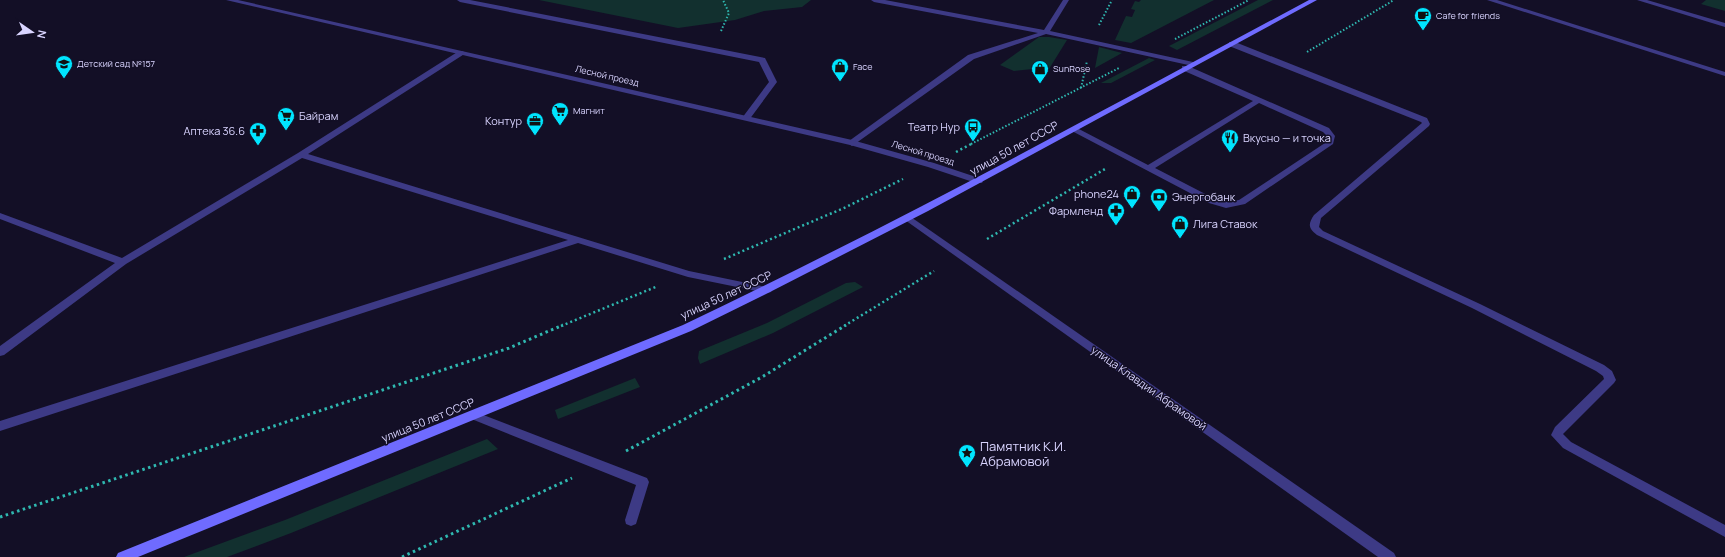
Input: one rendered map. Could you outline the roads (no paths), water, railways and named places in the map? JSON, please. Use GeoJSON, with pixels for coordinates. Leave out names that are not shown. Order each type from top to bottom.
{"type":"FeatureCollection","features":[{"type":"Feature","properties":{"kind":"main road","name":"улица 50 лет СССР"},"geometry":{"type":"LineString","coordinates":[[123,557],[687,328],[767,290],[979,181],[1189,66],[1314,0]]}},
{"type":"Feature","properties":{"kind":"street","name":"Лесной проезд"},"geometry":{"type":"LineString","coordinates":[[229,0],[852,143],[931,165],[979,181]]}},
{"type":"Feature","properties":{"kind":"street"},"geometry":{"type":"LineString","coordinates":[[460,0],[762,60],[773,82],[746,118]]}},
{"type":"Feature","properties":{"kind":"street"},"geometry":{"type":"LineString","coordinates":[[874,0],[1046,32],[1189,66],[1326,130],[1331,136],[1329,144],[1242,202],[1226,204],[1212,200],[1074,130]]}},
{"type":"Feature","properties":{"kind":"street"},"geometry":{"type":"LineString","coordinates":[[852,143],[971,57],[1046,32],[1066,0]]}},
{"type":"Feature","properties":{"kind":"street"},"geometry":{"type":"LineString","coordinates":[[1490,0],[1725,74]]}},
{"type":"Feature","properties":{"kind":"street"},"geometry":{"type":"LineString","coordinates":[[1640,0],[1725,25]]}},
{"type":"Feature","properties":{"kind":"street"},"geometry":{"type":"LineString","coordinates":[[1232,44],[1424,120],[1426,124],[1317,217],[1314,223],[1314,228],[1320,233],[1476,306],[1600,368],[1608,374],[1610,380],[1559,430],[1557,435],[1567,445],[1725,531]]}},
{"type":"Feature","properties":{"kind":"street"},"geometry":{"type":"LineString","coordinates":[[0,352],[123,262],[301,155],[462,53]]}},
{"type":"Feature","properties":{"kind":"street"},"geometry":{"type":"LineString","coordinates":[[1149,168],[1259,100]]}},
{"type":"Feature","properties":{"kind":"street"},"geometry":{"type":"LineString","coordinates":[[301,155],[688,274],[767,290]]}},
{"type":"Feature","properties":{"kind":"street"},"geometry":{"type":"LineString","coordinates":[[0,216],[123,262]]}},
{"type":"Feature","properties":{"kind":"street","name":"улица Клавдии Абрамовой"},"geometry":{"type":"LineString","coordinates":[[908,218],[1389,557]]}},
{"type":"Feature","properties":{"kind":"street"},"geometry":{"type":"LineString","coordinates":[[0,426],[579,240]]}},
{"type":"Feature","properties":{"kind":"street"},"geometry":{"type":"LineString","coordinates":[[473,415],[599,466],[643,482],[631,520]]}},
{"type":"Feature","properties":{"kind":"place","name":"Cafe for friends"},"geometry":{"type":"Point","coordinates":[1423,31]}},
{"type":"Feature","properties":{"kind":"place","name":"Детский сад №157"},"geometry":{"type":"Point","coordinates":[64,79]}},
{"type":"Feature","properties":{"kind":"place","name":"Face"},"geometry":{"type":"Point","coordinates":[840,82]}},
{"type":"Feature","properties":{"kind":"place","name":"SunRose"},"geometry":{"type":"Point","coordinates":[1040,84]}},
{"type":"Feature","properties":{"kind":"place","name":"Магнит"},"geometry":{"type":"Point","coordinates":[560,126]}},
{"type":"Feature","properties":{"kind":"place","name":"Байрам"},"geometry":{"type":"Point","coordinates":[286,131]}},
{"type":"Feature","properties":{"kind":"place","name":"Контур"},"geometry":{"type":"Point","coordinates":[535,136]}},
{"type":"Feature","properties":{"kind":"place","name":"Театр Нур"},"geometry":{"type":"Point","coordinates":[973,142]}},
{"type":"Feature","properties":{"kind":"place","name":"Аптека 36.6"},"geometry":{"type":"Point","coordinates":[258,146]}},
{"type":"Feature","properties":{"kind":"place","name":"Вкусно — и точка"},"geometry":{"type":"Point","coordinates":[1230,153]}},
{"type":"Feature","properties":{"kind":"place","name":"phone24"},"geometry":{"type":"Point","coordinates":[1132,209]}},
{"type":"Feature","properties":{"kind":"place","name":"Энергобанк"},"geometry":{"type":"Point","coordinates":[1159,212]}},
{"type":"Feature","properties":{"kind":"place","name":"Фармленд"},"geometry":{"type":"Point","coordinates":[1116,226]}},
{"type":"Feature","properties":{"kind":"place","name":"Лига Ставок"},"geometry":{"type":"Point","coordinates":[1180,239]}},
{"type":"Feature","properties":{"kind":"place","name":"Памятник К.И. Абрамовой"},"geometry":{"type":"Point","coordinates":[967,468]}}]}
